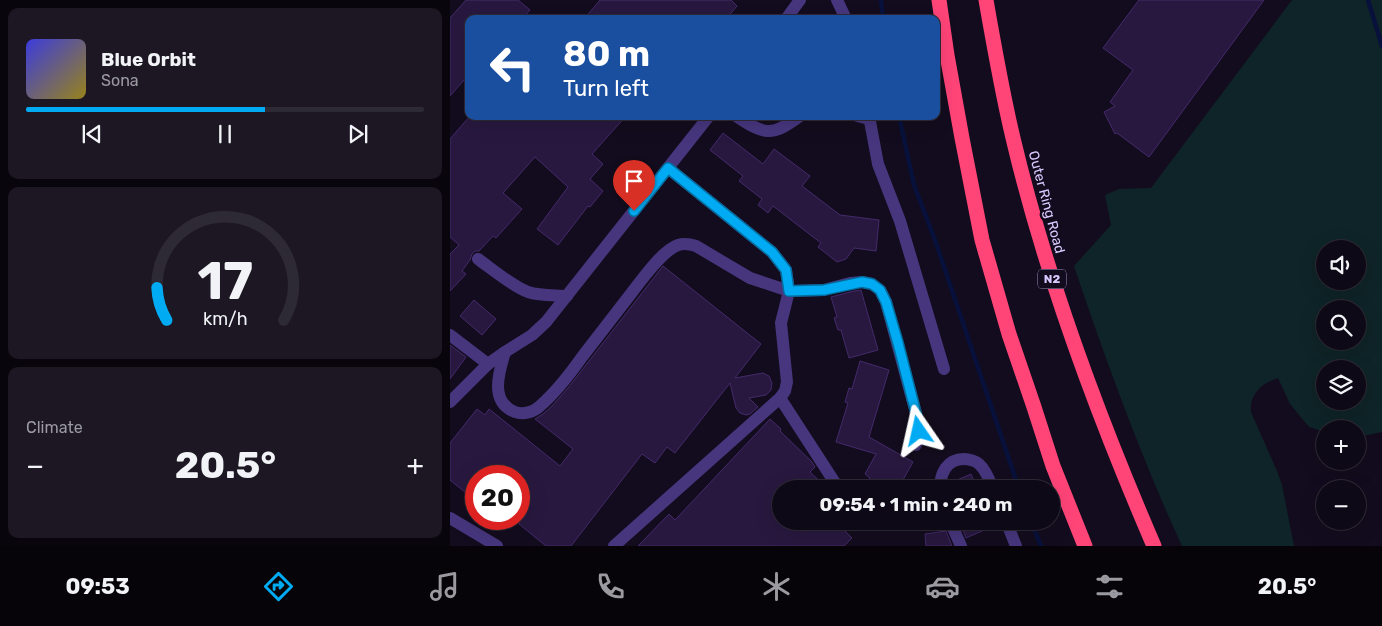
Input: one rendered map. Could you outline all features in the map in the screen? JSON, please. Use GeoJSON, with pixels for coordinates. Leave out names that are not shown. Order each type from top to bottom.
{"type":"FeatureCollection","features":[{"type":"Feature","properties":{"kind":"highway"},"geometry":{"type":"LineString","coordinates":[[939,0],[958,119],[982,240],[1036,416],[1053,466],[1085,546]]}},
{"type":"Feature","properties":{"kind":"highway","name":"Outer Ring Road"},"geometry":{"type":"LineString","coordinates":[[986,0],[1013,138],[1051,278],[1081,366],[1128,487],[1154,546]]}},
{"type":"Feature","properties":{"kind":"street"},"geometry":{"type":"LineString","coordinates":[[789,15],[800,0]]}},
{"type":"Feature","properties":{"kind":"street"},"geometry":{"type":"LineString","coordinates":[[837,0],[844,15]]}},
{"type":"Feature","properties":{"kind":"street"},"geometry":{"type":"LineString","coordinates":[[450,402],[488,364],[532,335],[546,322],[706,120]]}},
{"type":"Feature","properties":{"kind":"street"},"geometry":{"type":"LineString","coordinates":[[742,120],[760,130],[770,131],[779,130],[795,120]]}},
{"type":"Feature","properties":{"kind":"street"},"geometry":{"type":"LineString","coordinates":[[866,120],[878,164],[900,221],[944,369]]}},
{"type":"Feature","properties":{"kind":"street"},"geometry":{"type":"LineString","coordinates":[[614,546],[780,398],[785,391],[787,382],[781,323],[789,291],[786,270],[772,252],[668,168]]}},
{"type":"Feature","properties":{"kind":"street"},"geometry":{"type":"LineString","coordinates":[[505,352],[498,377],[498,392],[502,402],[510,410],[528,413],[539,407],[569,375],[651,268],[677,245],[687,244],[696,246],[750,278],[789,291],[824,290],[862,282],[872,284],[880,290],[889,310],[917,417],[919,431],[916,445]]}},
{"type":"Feature","properties":{"kind":"street"},"geometry":{"type":"LineString","coordinates":[[478,259],[527,292],[567,296]]}},
{"type":"Feature","properties":{"kind":"street"},"geometry":{"type":"LineString","coordinates":[[450,335],[488,364]]}},
{"type":"Feature","properties":{"kind":"street"},"geometry":{"type":"LineString","coordinates":[[780,398],[833,480]]}},
{"type":"Feature","properties":{"kind":"street"},"geometry":{"type":"LineString","coordinates":[[940,480],[945,467],[953,461],[962,459],[970,459],[979,464],[990,480]]}},
{"type":"Feature","properties":{"kind":"street"},"geometry":{"type":"LineString","coordinates":[[450,518],[497,546]]}},
{"type":"Feature","properties":{"kind":"street"},"geometry":{"type":"LineString","coordinates":[[954,530],[961,546]]}},
{"type":"Feature","properties":{"kind":"street"},"geometry":{"type":"LineString","coordinates":[[1010,530],[1016,546]]}},
{"type":"Feature","properties":{"kind":"green space"},"geometry":{"type":"Polygon","coordinates":[[[1292,0],[1382,0],[1382,432],[1366,435],[1366,420],[1316,420],[1316,429],[1309,427],[1290,404],[1278,378],[1262,386],[1254,395],[1251,412],[1282,485],[1294,546],[1182,546],[1111,372],[1074,266],[1111,225],[1105,195],[1119,189],[1151,188],[1292,0]]]}},
{"type":"Feature","properties":{"kind":"building"},"geometry":{"type":"Polygon","coordinates":[[[466,0],[518,0],[530,10],[526,15],[465,15],[465,81],[450,96],[450,18],[466,0]]]}},
{"type":"Feature","properties":{"kind":"building"},"geometry":{"type":"Polygon","coordinates":[[[600,0],[731,0],[737,6],[729,15],[587,15],[600,0]]]}},
{"type":"Feature","properties":{"kind":"building"},"geometry":{"type":"Polygon","coordinates":[[[1139,0],[1264,0],[1149,157],[1117,133],[1115,134],[1104,112],[1115,106],[1110,102],[1133,70],[1103,48],[1139,0]]]}},
{"type":"Feature","properties":{"kind":"building"},"geometry":{"type":"Polygon","coordinates":[[[467,120],[622,120],[592,154],[603,164],[590,179],[603,191],[590,207],[588,206],[558,245],[537,229],[568,187],[535,157],[503,193],[522,209],[496,238],[493,236],[479,251],[475,251],[472,254],[462,271],[466,274],[450,291],[450,254],[459,245],[450,237],[450,139],[467,120]]]}},
{"type":"Feature","properties":{"kind":"building"},"geometry":{"type":"Polygon","coordinates":[[[723,133],[763,164],[774,149],[810,176],[802,186],[840,215],[879,220],[876,251],[854,248],[846,259],[837,262],[818,247],[821,243],[773,206],[768,213],[758,205],[762,199],[739,181],[743,176],[710,150],[723,133]]]}},
{"type":"Feature","properties":{"kind":"building"},"geometry":{"type":"Polygon","coordinates":[[[663,266],[761,344],[735,378],[763,373],[769,376],[772,383],[771,390],[766,395],[749,398],[758,407],[746,415],[740,413],[736,408],[730,383],[675,453],[667,447],[655,463],[642,454],[571,546],[546,546],[526,530],[530,530],[530,465],[465,465],[465,492],[450,480],[450,443],[477,409],[485,415],[489,409],[560,466],[573,449],[535,419],[551,407],[663,266]]]}},
{"type":"Feature","properties":{"kind":"building"},"geometry":{"type":"Polygon","coordinates":[[[861,290],[878,350],[849,358],[841,330],[838,330],[834,318],[837,317],[831,297],[861,290]]]}},
{"type":"Feature","properties":{"kind":"building"},"geometry":{"type":"Polygon","coordinates":[[[474,300],[496,319],[482,335],[460,316],[474,300]]]}},
{"type":"Feature","properties":{"kind":"building"},"geometry":{"type":"Polygon","coordinates":[[[450,345],[466,357],[450,379],[450,345]]]}},
{"type":"Feature","properties":{"kind":"building"},"geometry":{"type":"Polygon","coordinates":[[[860,361],[889,370],[869,437],[913,462],[903,480],[869,480],[870,478],[865,474],[876,454],[836,442],[848,403],[845,402],[849,388],[852,389],[860,361]]]}},
{"type":"Feature","properties":{"kind":"building"},"geometry":{"type":"Polygon","coordinates":[[[770,419],[812,462],[815,467],[810,472],[818,480],[772,480],[772,530],[844,530],[852,538],[844,546],[638,546],[669,514],[675,520],[770,419]]]}},
{"type":"Feature","properties":{"kind":"building"},"geometry":{"type":"Polygon","coordinates":[[[971,474],[973,480],[957,480],[971,474]]]}},
{"type":"Feature","properties":{"kind":"building"},"geometry":{"type":"Polygon","coordinates":[[[963,530],[984,530],[966,538],[963,530]]]}},
{"type":"Feature","properties":{"kind":"building"},"geometry":{"type":"Polygon","coordinates":[[[946,531],[952,546],[926,546],[925,534],[946,531]]]}},
{"type":"Feature","properties":{"kind":"waterway"},"geometry":{"type":"LineString","coordinates":[[881,0],[883,15]]}},
{"type":"Feature","properties":{"kind":"waterway"},"geometry":{"type":"LineString","coordinates":[[1368,0],[1382,46]]}},
{"type":"Feature","properties":{"kind":"waterway"},"geometry":{"type":"LineString","coordinates":[[900,120],[914,185],[935,240],[1016,480]]}},
{"type":"Feature","properties":{"kind":"waterway"},"geometry":{"type":"LineString","coordinates":[[1035,530],[1041,546]]}},
{"type":"Feature","properties":{"kind":"route"},"geometry":{"type":"LineString","coordinates":[[634,211],[668,168],[772,252],[786,270],[789,291],[824,290],[862,282],[872,284],[880,290],[886,302],[898,343],[919,431]]}}]}
